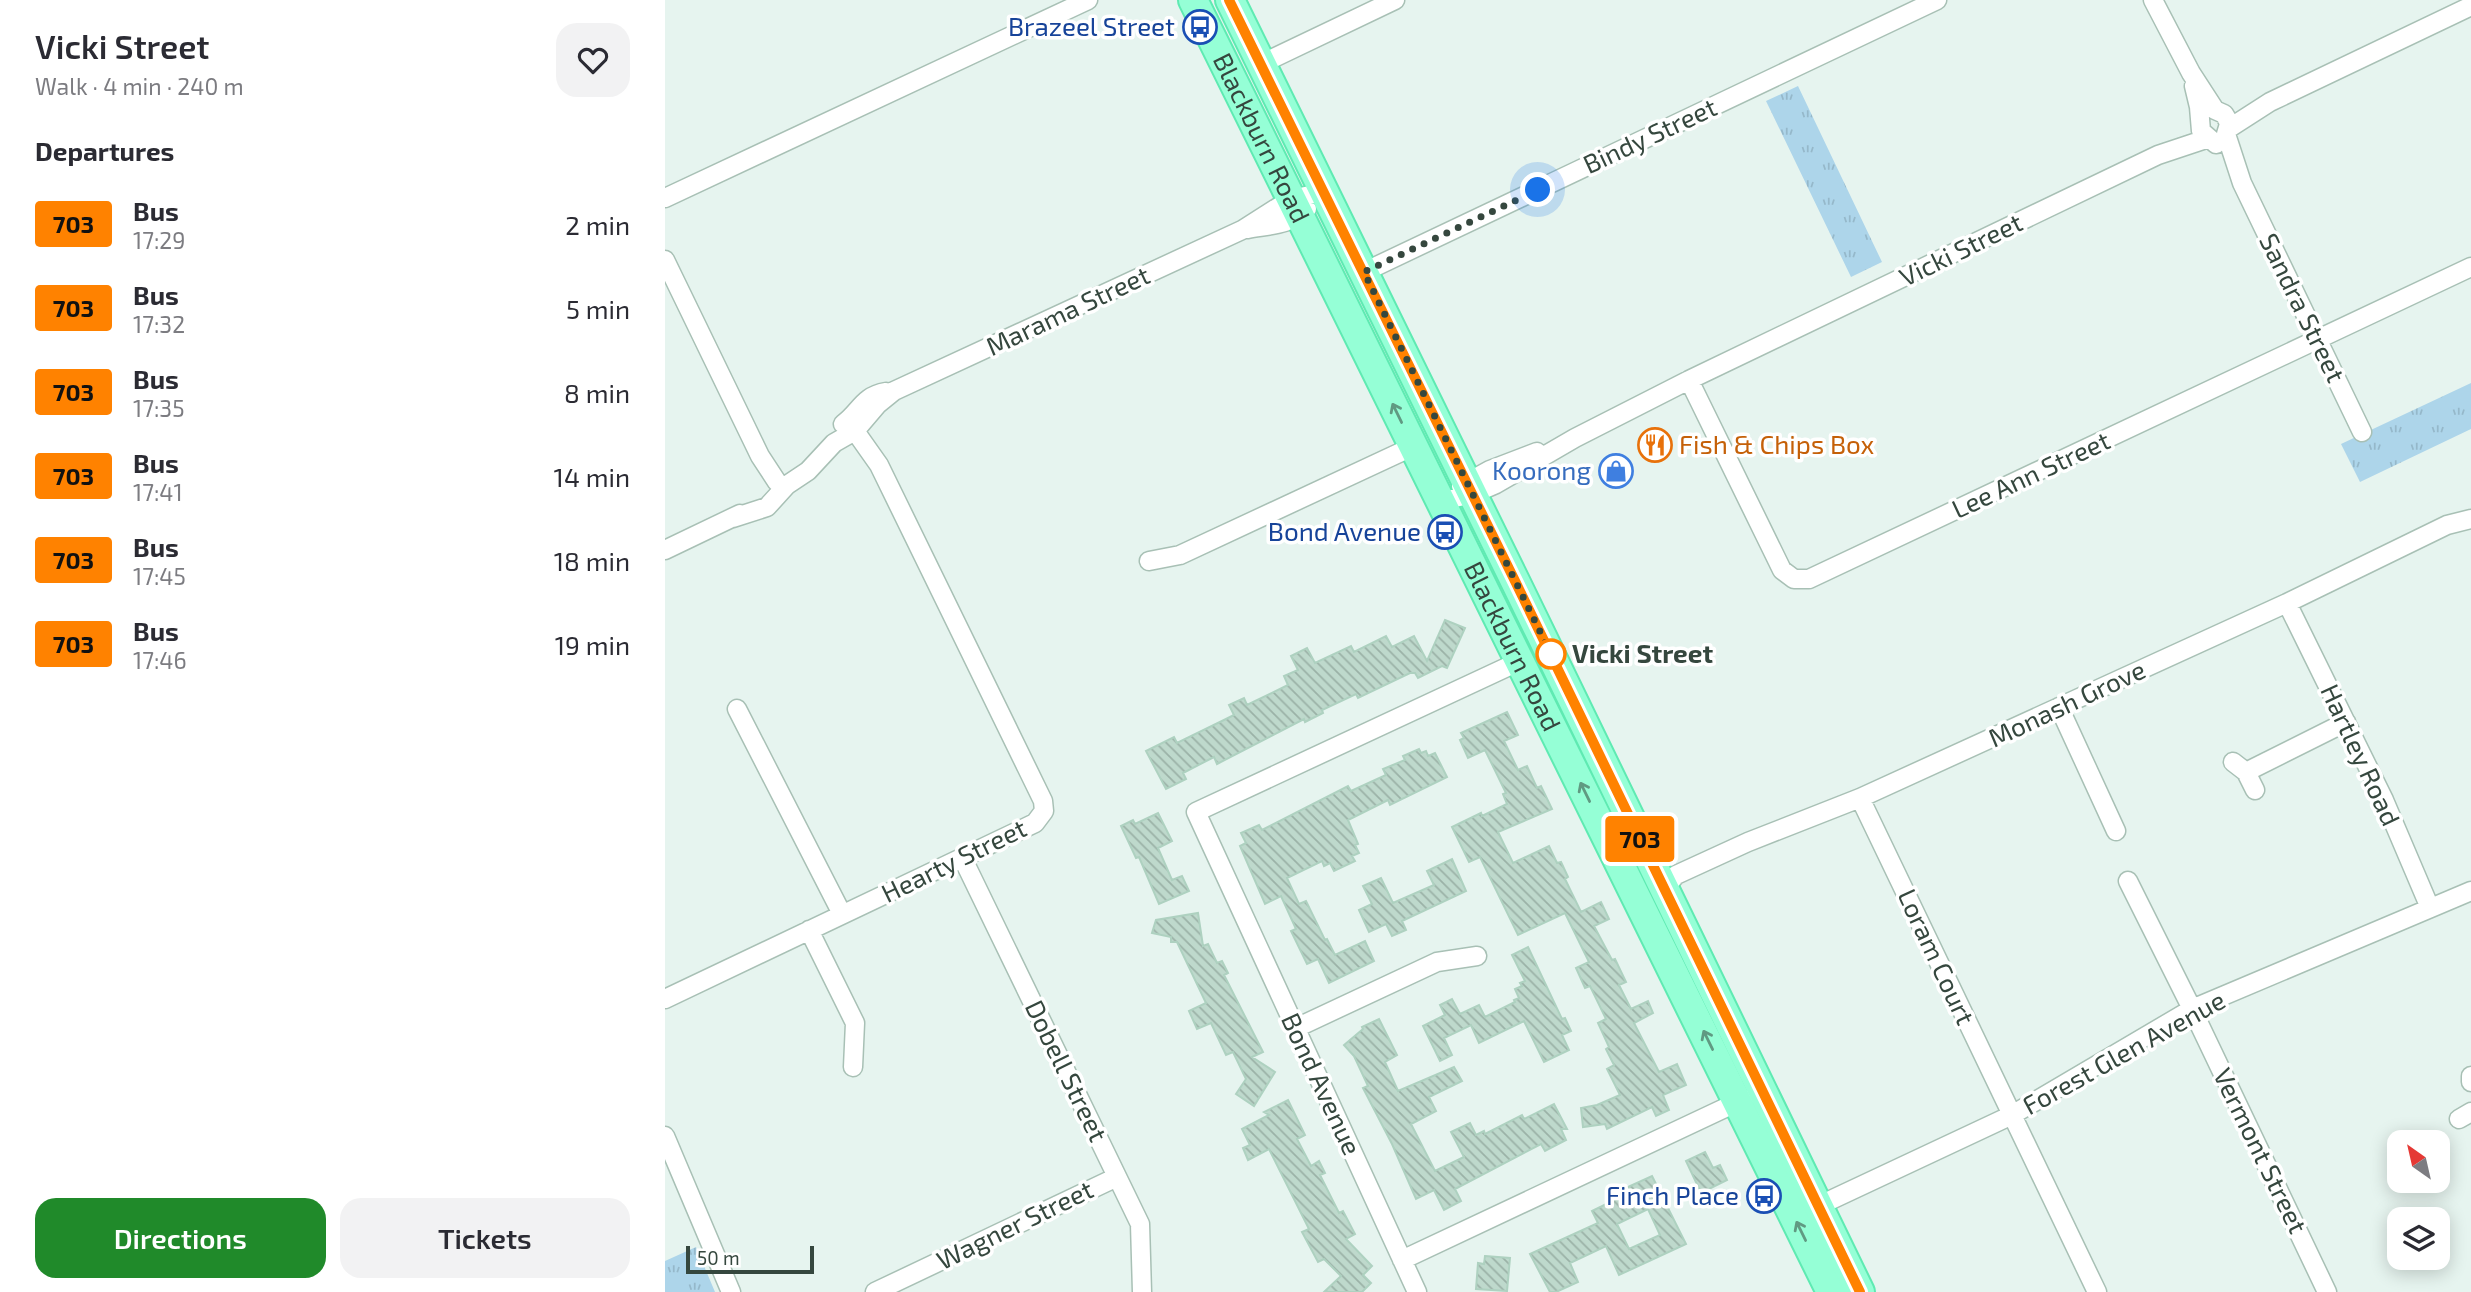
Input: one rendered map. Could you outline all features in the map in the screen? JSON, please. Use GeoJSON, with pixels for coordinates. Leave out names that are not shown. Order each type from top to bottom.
{"type":"FeatureCollection","features":[{"type":"Feature","properties":{"kind":"main road","name":"Blackburn Road"},"geometry":{"type":"LineString","coordinates":[[1193,0],[1520,661],[1750,1096],[1818,1206],[1860,1292]]}},
{"type":"Feature","properties":{"kind":"main road","name":"Blackburn Road"},"geometry":{"type":"LineString","coordinates":[[1230,0],[1664,889],[1831,1292]]}},
{"type":"Feature","properties":{"kind":"street"},"geometry":{"type":"LineString","coordinates":[[665,198],[1088,0]]}},
{"type":"Feature","properties":{"kind":"street"},"geometry":{"type":"LineString","coordinates":[[1261,64],[1395,0]]}},
{"type":"Feature","properties":{"kind":"street","name":"Bindy Street"},"geometry":{"type":"LineString","coordinates":[[1364,272],[1937,0]]}},
{"type":"Feature","properties":{"kind":"street","name":"Sandra Street"},"geometry":{"type":"LineString","coordinates":[[2153,0],[2191,73],[2362,432]]}},
{"type":"Feature","properties":{"kind":"street","name":"Vicki Street"},"geometry":{"type":"LineString","coordinates":[[1441,501],[1470,488],[1511,461],[1575,438],[1689,380],[2214,126],[2471,6]]}},
{"type":"Feature","properties":{"kind":"street"},"geometry":{"type":"LineString","coordinates":[[1296,208],[1324,192]]}},
{"type":"Feature","properties":{"kind":"street","name":"Marama Street"},"geometry":{"type":"LineString","coordinates":[[665,550],[733,518],[759,502],[829,433],[856,424],[894,391],[1242,230],[1288,222],[1296,208]]}},
{"type":"Feature","properties":{"kind":"street"},"geometry":{"type":"LineString","coordinates":[[665,260],[759,456],[782,481]]}},
{"type":"Feature","properties":{"kind":"street","name":"Lee Ann Street"},"geometry":{"type":"LineString","coordinates":[[1689,380],[1782,570],[1794,579],[1809,579],[2471,267]]}},
{"type":"Feature","properties":{"kind":"street","name":"Hearty Street"},"geometry":{"type":"LineString","coordinates":[[665,999],[1035,823],[1044,811],[1043,801],[879,465],[856,424]]}},
{"type":"Feature","properties":{"kind":"street"},"geometry":{"type":"LineString","coordinates":[[1149,561],[1180,555],[1414,446]]}},
{"type":"Feature","properties":{"kind":"street","name":"Monash Grove"},"geometry":{"type":"LineString","coordinates":[[1664,889],[1677,875],[1748,842],[1860,798],[2287,603],[2448,526],[2471,519]]}},
{"type":"Feature","properties":{"kind":"street","name":"Hartley Road"},"geometry":{"type":"LineString","coordinates":[[2287,603],[2384,800],[2430,908]]}},
{"type":"Feature","properties":{"kind":"street","name":"Bond Avenue"},"geometry":{"type":"LineString","coordinates":[[1417,1292],[1196,812],[1520,661]]}},
{"type":"Feature","properties":{"kind":"street"},"geometry":{"type":"LineString","coordinates":[[2059,708],[2116,831]]}},
{"type":"Feature","properties":{"kind":"street"},"geometry":{"type":"LineString","coordinates":[[737,709],[842,914]]}},
{"type":"Feature","properties":{"kind":"street"},"geometry":{"type":"LineString","coordinates":[[2255,790],[2239,767],[2346,722]]}},
{"type":"Feature","properties":{"kind":"street","name":"Loram Court"},"geometry":{"type":"LineString","coordinates":[[1860,798],[2097,1292]]}},
{"type":"Feature","properties":{"kind":"street","name":"Dobell Street"},"geometry":{"type":"LineString","coordinates":[[961,857],[1140,1224],[1142,1292]]}},
{"type":"Feature","properties":{"kind":"street","name":"Vermont Street"},"geometry":{"type":"LineString","coordinates":[[2128,881],[2193,1009],[2327,1292]]}},
{"type":"Feature","properties":{"kind":"street","name":"Forest Glen Avenue"},"geometry":{"type":"LineString","coordinates":[[1818,1206],[2011,1115],[2193,1009],[2471,891]]}},
{"type":"Feature","properties":{"kind":"street"},"geometry":{"type":"LineString","coordinates":[[809,930],[855,1023],[853,1067]]}},
{"type":"Feature","properties":{"kind":"street"},"geometry":{"type":"LineString","coordinates":[[1296,1028],[1437,962],[1477,956]]}},
{"type":"Feature","properties":{"kind":"street"},"geometry":{"type":"LineString","coordinates":[[2471,1076],[2471,1082]]}},
{"type":"Feature","properties":{"kind":"street"},"geometry":{"type":"LineString","coordinates":[[1402,1260],[1750,1096]]}},
{"type":"Feature","properties":{"kind":"street"},"geometry":{"type":"LineString","coordinates":[[665,1136],[731,1292]]}},
{"type":"Feature","properties":{"kind":"street","name":"Wagner Street"},"geometry":{"type":"LineString","coordinates":[[875,1292],[1117,1177]]}},
{"type":"Feature","properties":{"kind":"green space"},"geometry":{"type":"Polygon","coordinates":[[[1798,86],[1882,262],[1851,277],[1766,101],[1798,86]]]}},
{"type":"Feature","properties":{"kind":"green space"},"geometry":{"type":"Polygon","coordinates":[[[2471,383],[2471,429],[2360,482],[2341,444],[2471,383]]]}},
{"type":"Feature","properties":{"kind":"green space"},"geometry":{"type":"Polygon","coordinates":[[[696,1247],[715,1292],[665,1292],[665,1261],[696,1247]]]}},
{"type":"Feature","properties":{"kind":"building"},"geometry":{"type":"Polygon","coordinates":[[[1445,620],[1465,628],[1447,668],[1442,666],[1418,678],[1415,673],[1410,673],[1358,698],[1356,694],[1322,710],[1323,713],[1305,722],[1304,719],[1217,764],[1214,757],[1183,773],[1186,779],[1166,789],[1146,751],[1174,737],[1177,743],[1234,715],[1229,705],[1244,698],[1247,705],[1288,685],[1284,676],[1298,670],[1291,656],[1307,648],[1315,663],[1351,646],[1354,652],[1386,636],[1392,647],[1414,636],[1427,661],[1445,620]]]}},
{"type":"Feature","properties":{"kind":"building"},"geometry":{"type":"Polygon","coordinates":[[[1507,712],[1518,735],[1504,741],[1518,770],[1527,766],[1537,788],[1541,786],[1552,809],[1498,832],[1513,863],[1549,846],[1557,863],[1561,862],[1568,877],[1565,879],[1581,912],[1601,902],[1609,919],[1594,926],[1626,982],[1619,985],[1631,1009],[1648,1001],[1653,1013],[1634,1023],[1659,1072],[1677,1064],[1686,1085],[1663,1095],[1669,1110],[1656,1116],[1652,1107],[1607,1129],[1605,1124],[1583,1127],[1581,1108],[1597,1105],[1620,1095],[1607,1069],[1614,1065],[1598,1023],[1606,1019],[1590,986],[1585,988],[1576,968],[1589,962],[1565,913],[1518,935],[1480,857],[1469,862],[1452,827],[1507,804],[1503,794],[1506,793],[1485,750],[1468,758],[1460,740],[1464,738],[1461,733],[1507,712]]]}},
{"type":"Feature","properties":{"kind":"building"},"geometry":{"type":"Polygon","coordinates":[[[1419,749],[1421,753],[1426,751],[1428,756],[1435,753],[1447,777],[1390,805],[1388,800],[1348,820],[1358,844],[1355,845],[1359,853],[1352,856],[1355,861],[1334,871],[1330,863],[1324,866],[1322,861],[1287,878],[1299,904],[1306,901],[1335,955],[1365,941],[1374,961],[1329,983],[1318,959],[1307,964],[1291,931],[1296,929],[1281,896],[1265,904],[1240,846],[1246,843],[1241,833],[1259,825],[1262,830],[1348,786],[1351,791],[1386,775],[1383,769],[1405,760],[1403,756],[1419,749]]]}},
{"type":"Feature","properties":{"kind":"building"},"geometry":{"type":"Polygon","coordinates":[[[1158,813],[1172,841],[1158,848],[1172,880],[1182,876],[1189,891],[1159,904],[1139,857],[1136,858],[1121,826],[1133,820],[1135,824],[1158,813]]]}},
{"type":"Feature","properties":{"kind":"building"},"geometry":{"type":"Polygon","coordinates":[[[1452,859],[1466,891],[1402,921],[1406,930],[1392,936],[1386,924],[1369,932],[1359,910],[1372,904],[1363,886],[1381,878],[1393,903],[1434,885],[1427,871],[1452,859]]]}},
{"type":"Feature","properties":{"kind":"building"},"geometry":{"type":"Polygon","coordinates":[[[1198,913],[1203,946],[1208,944],[1217,963],[1222,961],[1228,973],[1224,975],[1263,1052],[1252,1057],[1275,1072],[1254,1106],[1236,1094],[1246,1079],[1233,1052],[1226,1055],[1211,1023],[1197,1029],[1189,1011],[1206,1003],[1177,942],[1171,942],[1171,937],[1152,933],[1156,920],[1198,913]]]}},
{"type":"Feature","properties":{"kind":"building"},"geometry":{"type":"Polygon","coordinates":[[[1528,947],[1562,1019],[1565,1018],[1571,1031],[1562,1035],[1569,1050],[1544,1062],[1524,1021],[1479,1043],[1471,1025],[1444,1038],[1452,1055],[1440,1061],[1423,1026],[1445,1015],[1440,1005],[1452,999],[1460,1014],[1479,1005],[1485,1017],[1515,1002],[1514,1000],[1519,998],[1515,989],[1525,981],[1512,955],[1528,947]]]}},
{"type":"Feature","properties":{"kind":"building"},"geometry":{"type":"Polygon","coordinates":[[[1379,1019],[1397,1055],[1385,1062],[1398,1091],[1454,1067],[1462,1081],[1429,1097],[1436,1111],[1411,1124],[1435,1171],[1464,1157],[1451,1132],[1470,1123],[1476,1135],[1484,1131],[1485,1134],[1522,1115],[1524,1119],[1554,1104],[1567,1129],[1561,1129],[1566,1140],[1545,1151],[1541,1144],[1455,1189],[1461,1201],[1444,1210],[1434,1190],[1416,1199],[1363,1088],[1368,1086],[1354,1056],[1344,1045],[1363,1029],[1362,1027],[1379,1019]]]}},
{"type":"Feature","properties":{"kind":"building"},"geometry":{"type":"Polygon","coordinates":[[[1288,1100],[1305,1135],[1297,1139],[1311,1166],[1319,1161],[1325,1173],[1320,1175],[1339,1213],[1343,1211],[1355,1234],[1346,1239],[1372,1266],[1363,1275],[1371,1283],[1362,1292],[1324,1292],[1341,1276],[1324,1259],[1318,1262],[1302,1232],[1309,1229],[1269,1149],[1248,1160],[1243,1148],[1250,1145],[1242,1129],[1269,1115],[1264,1112],[1288,1100]]]}},
{"type":"Feature","properties":{"kind":"building"},"geometry":{"type":"Polygon","coordinates":[[[1705,1152],[1713,1168],[1720,1165],[1727,1180],[1701,1193],[1686,1161],[1705,1152]]]}},
{"type":"Feature","properties":{"kind":"building"},"geometry":{"type":"Polygon","coordinates":[[[1652,1176],[1686,1244],[1619,1275],[1606,1246],[1570,1263],[1578,1282],[1550,1292],[1530,1254],[1598,1223],[1592,1211],[1631,1192],[1628,1187],[1652,1176]],[[1648,1209],[1617,1224],[1629,1249],[1660,1235],[1648,1209]]]}},
{"type":"Feature","properties":{"kind":"building"},"geometry":{"type":"Polygon","coordinates":[[[1485,1256],[1510,1258],[1507,1291],[1476,1289],[1478,1263],[1484,1264],[1485,1256]]]}},
{"type":"Feature","properties":{"kind":"bus line","name":"703"},"geometry":{"type":"LineString","coordinates":[[1229,0],[1860,1292]]}},
{"type":"Feature","properties":{"kind":"place","name":"Brazeel Street"},"geometry":{"type":"Point","coordinates":[1200,27]}},
{"type":"Feature","properties":{"kind":"place","name":"Fish & Chips Box"},"geometry":{"type":"Point","coordinates":[1655,445]}},
{"type":"Feature","properties":{"kind":"place","name":"Koorong"},"geometry":{"type":"Point","coordinates":[1616,471]}},
{"type":"Feature","properties":{"kind":"place","name":"Bond Avenue"},"geometry":{"type":"Point","coordinates":[1445,532]}},
{"type":"Feature","properties":{"kind":"place","name":"Vicki Street"},"geometry":{"type":"Point","coordinates":[1551,654]}},
{"type":"Feature","properties":{"kind":"place","name":"Finch Place"},"geometry":{"type":"Point","coordinates":[1764,1196]}},
{"type":"Feature","properties":{"kind":"route"},"geometry":{"type":"LineString","coordinates":[[1538,190],[1364,272],[1551,654]]}}]}
